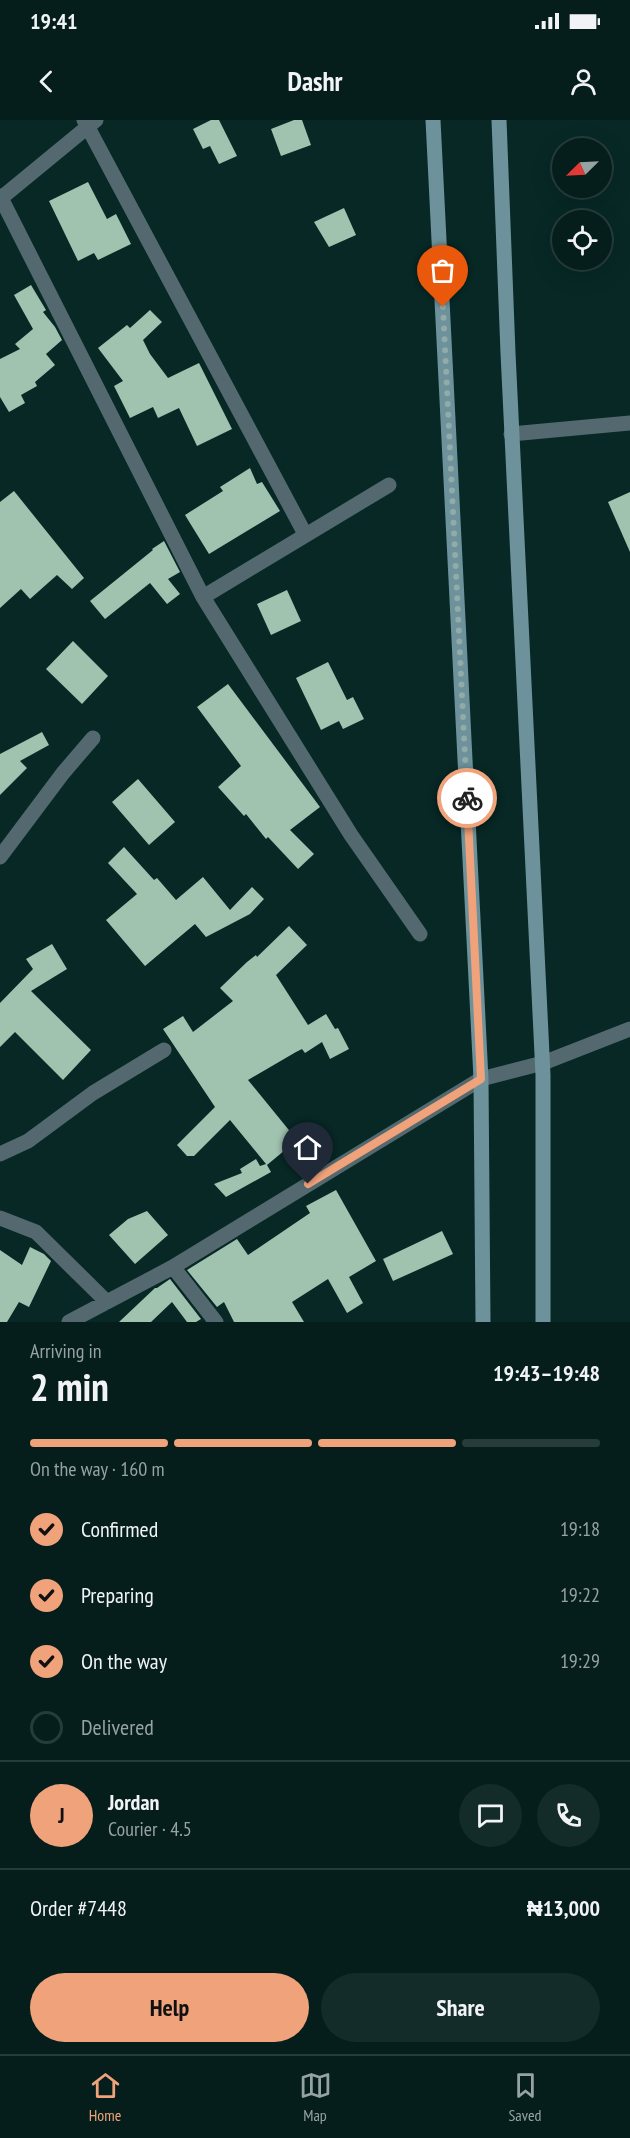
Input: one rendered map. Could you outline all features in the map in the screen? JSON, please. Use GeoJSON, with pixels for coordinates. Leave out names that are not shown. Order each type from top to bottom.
{"type":"FeatureCollection","features":[{"type":"Feature","properties":{"kind":"street"},"geometry":{"type":"LineString","coordinates":[[433,120],[481,1079],[483,1322]]}},
{"type":"Feature","properties":{"kind":"street"},"geometry":{"type":"LineString","coordinates":[[499,120],[511,434],[543,1063],[543,1322]]}},
{"type":"Feature","properties":{"kind":"street"},"geometry":{"type":"LineString","coordinates":[[305,534],[89,122],[0,198],[203,597],[351,835],[420,934]]}},
{"type":"Feature","properties":{"kind":"street"},"geometry":{"type":"LineString","coordinates":[[511,434],[630,423]]}},
{"type":"Feature","properties":{"kind":"street"},"geometry":{"type":"LineString","coordinates":[[203,597],[389,484]]}},
{"type":"Feature","properties":{"kind":"street"},"geometry":{"type":"LineString","coordinates":[[0,857],[63,772],[93,738]]}},
{"type":"Feature","properties":{"kind":"street"},"geometry":{"type":"LineString","coordinates":[[69,1322],[173,1267],[481,1079],[543,1063],[630,1029]]}},
{"type":"Feature","properties":{"kind":"street"},"geometry":{"type":"LineString","coordinates":[[0,1154],[28,1141],[93,1093],[164,1050]]}},
{"type":"Feature","properties":{"kind":"street"},"geometry":{"type":"LineString","coordinates":[[0,1218],[36,1232],[107,1302]]}},
{"type":"Feature","properties":{"kind":"street"},"geometry":{"type":"LineString","coordinates":[[173,1267],[216,1322]]}},
{"type":"Feature","properties":{"kind":"building"},"geometry":{"type":"Polygon","coordinates":[[[211,120],[219,120],[237,156],[219,164],[210,146],[203,149],[193,129],[211,120]]]}},
{"type":"Feature","properties":{"kind":"building"},"geometry":{"type":"Polygon","coordinates":[[[294,120],[302,120],[311,145],[281,156],[271,129],[294,120]]]}},
{"type":"Feature","properties":{"kind":"building"},"geometry":{"type":"Polygon","coordinates":[[[88,182],[107,219],[116,214],[131,244],[98,260],[94,253],[78,261],[49,201],[88,182]]]}},
{"type":"Feature","properties":{"kind":"building"},"geometry":{"type":"Polygon","coordinates":[[[344,208],[356,235],[329,247],[314,222],[344,208]]]}},
{"type":"Feature","properties":{"kind":"building"},"geometry":{"type":"Polygon","coordinates":[[[31,285],[46,310],[43,312],[62,340],[46,354],[55,365],[35,382],[37,386],[21,395],[25,403],[9,412],[0,397],[0,359],[20,349],[15,344],[33,329],[14,295],[31,285]]]}},
{"type":"Feature","properties":{"kind":"building"},"geometry":{"type":"Polygon","coordinates":[[[150,310],[162,322],[143,340],[150,354],[168,378],[199,363],[232,429],[197,446],[179,408],[158,418],[153,407],[130,418],[114,386],[123,381],[98,348],[127,325],[130,328],[150,310]]]}},
{"type":"Feature","properties":{"kind":"building"},"geometry":{"type":"Polygon","coordinates":[[[250,468],[257,484],[262,482],[280,511],[209,554],[185,515],[223,491],[220,487],[250,468]]]}},
{"type":"Feature","properties":{"kind":"building"},"geometry":{"type":"Polygon","coordinates":[[[14,491],[84,578],[72,589],[57,575],[30,599],[21,589],[0,608],[0,502],[14,491]]]}},
{"type":"Feature","properties":{"kind":"building"},"geometry":{"type":"Polygon","coordinates":[[[630,492],[630,552],[608,502],[630,492]]]}},
{"type":"Feature","properties":{"kind":"building"},"geometry":{"type":"Polygon","coordinates":[[[164,541],[180,572],[168,579],[180,594],[167,604],[150,583],[105,619],[90,601],[164,541]]]}},
{"type":"Feature","properties":{"kind":"building"},"geometry":{"type":"Polygon","coordinates":[[[287,590],[301,621],[271,635],[257,604],[287,590]]]}},
{"type":"Feature","properties":{"kind":"building"},"geometry":{"type":"Polygon","coordinates":[[[73,641],[108,676],[82,704],[46,669],[73,641]]]}},
{"type":"Feature","properties":{"kind":"building"},"geometry":{"type":"Polygon","coordinates":[[[328,662],[347,700],[353,697],[364,719],[343,729],[339,721],[321,730],[296,678],[328,662]]]}},
{"type":"Feature","properties":{"kind":"building"},"geometry":{"type":"Polygon","coordinates":[[[228,684],[320,807],[290,830],[314,854],[298,869],[268,837],[266,839],[246,814],[244,816],[218,787],[241,766],[197,707],[228,684]]]}},
{"type":"Feature","properties":{"kind":"building"},"geometry":{"type":"Polygon","coordinates":[[[42,732],[49,745],[20,761],[27,768],[0,795],[0,754],[42,732]]]}},
{"type":"Feature","properties":{"kind":"building"},"geometry":{"type":"Polygon","coordinates":[[[138,779],[175,822],[149,845],[112,802],[138,779]]]}},
{"type":"Feature","properties":{"kind":"building"},"geometry":{"type":"Polygon","coordinates":[[[124,847],[154,880],[157,878],[176,900],[203,877],[230,910],[252,887],[264,899],[250,914],[206,937],[195,924],[145,966],[106,920],[137,894],[108,863],[124,847]]]}},
{"type":"Feature","properties":{"kind":"building"},"geometry":{"type":"Polygon","coordinates":[[[289,926],[307,945],[276,975],[308,1025],[326,1014],[335,1029],[338,1028],[349,1049],[330,1059],[322,1042],[305,1053],[302,1049],[296,1052],[248,1080],[297,1140],[267,1165],[271,1172],[226,1197],[214,1184],[242,1173],[240,1169],[256,1159],[260,1166],[266,1164],[230,1120],[194,1156],[187,1156],[177,1145],[215,1107],[163,1029],[183,1016],[193,1032],[233,1001],[220,988],[289,926]]]}},
{"type":"Feature","properties":{"kind":"building"},"geometry":{"type":"Polygon","coordinates":[[[52,944],[67,969],[31,991],[91,1050],[63,1080],[15,1032],[0,1047],[0,1003],[33,969],[26,959],[52,944]]]}},
{"type":"Feature","properties":{"kind":"building"},"geometry":{"type":"Polygon","coordinates":[[[336,1190],[376,1261],[349,1277],[363,1303],[347,1313],[328,1279],[292,1302],[304,1322],[234,1322],[224,1302],[217,1307],[187,1270],[237,1239],[248,1255],[310,1213],[306,1206],[336,1190]]]}},
{"type":"Feature","properties":{"kind":"building"},"geometry":{"type":"Polygon","coordinates":[[[147,1211],[168,1235],[135,1264],[109,1235],[128,1219],[147,1211]]]}},
{"type":"Feature","properties":{"kind":"building"},"geometry":{"type":"Polygon","coordinates":[[[442,1231],[453,1254],[393,1281],[383,1259],[442,1231]]]}},
{"type":"Feature","properties":{"kind":"building"},"geometry":{"type":"Polygon","coordinates":[[[30,1247],[44,1254],[51,1261],[29,1307],[19,1302],[7,1322],[0,1322],[0,1250],[22,1265],[30,1247]]]}},
{"type":"Feature","properties":{"kind":"building"},"geometry":{"type":"Polygon","coordinates":[[[170,1279],[201,1319],[196,1322],[187,1322],[172,1302],[151,1322],[119,1322],[155,1288],[170,1279]]]}},
{"type":"Feature","properties":{"kind":"way so far"},"geometry":{"type":"LineString","coordinates":[[443,307],[467,798]]}},
{"type":"Feature","properties":{"kind":"route"},"geometry":{"type":"LineString","coordinates":[[308,1184],[481,1079],[467,798]]}}]}
